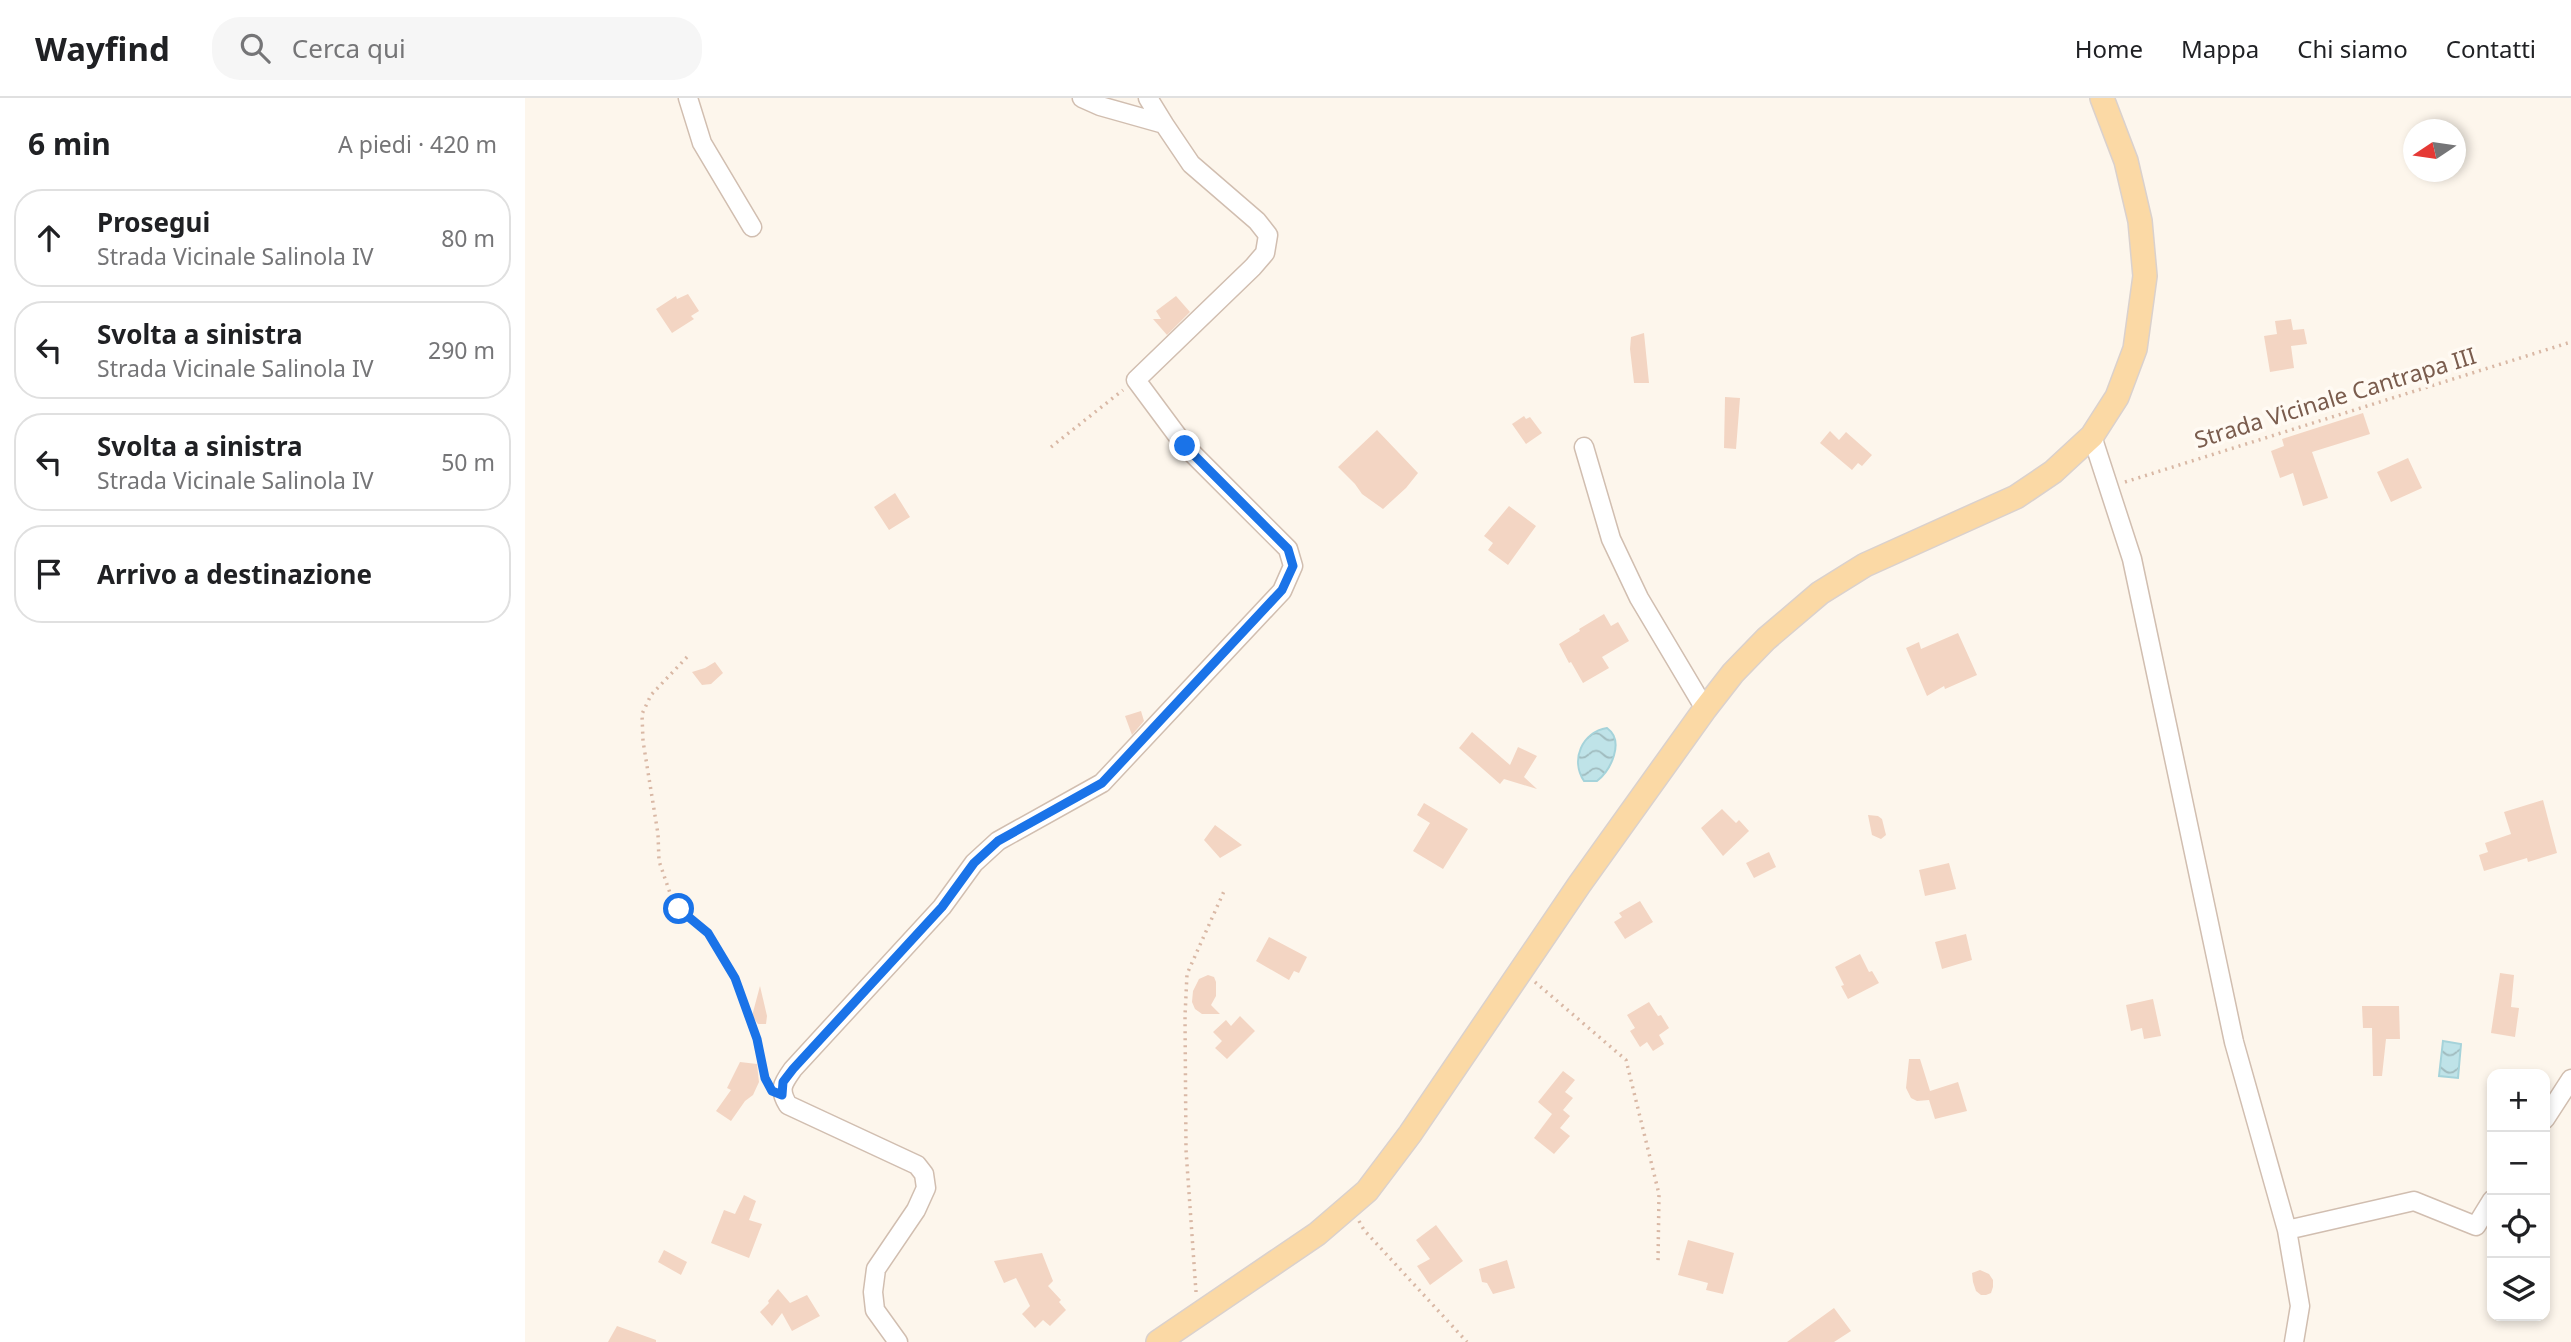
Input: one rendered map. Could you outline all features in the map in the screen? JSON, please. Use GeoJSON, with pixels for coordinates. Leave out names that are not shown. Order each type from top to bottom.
{"type":"FeatureCollection","features":[{"type":"Feature","properties":{"kind":"main road"},"geometry":{"type":"LineString","coordinates":[[1158,1342],[1317,1234],[1367,1191],[1410,1134],[1521,970],[1705,709],[1733,673],[1766,639],[1820,593],[1865,565],[2016,497],[2053,472],[2092,436],[2116,397],[2135,349],[2145,276],[2140,220],[2126,161],[2102,98]]}},
{"type":"Feature","properties":{"kind":"street"},"geometry":{"type":"LineString","coordinates":[[688,98],[702,143],[752,226]]}},
{"type":"Feature","properties":{"kind":"street"},"geometry":{"type":"LineString","coordinates":[[1082,98],[1100,106],[1164,124]]}},
{"type":"Feature","properties":{"kind":"street"},"geometry":{"type":"LineString","coordinates":[[898,1342],[875,1310],[873,1292],[876,1269],[916,1210],[926,1188],[924,1174],[917,1165],[788,1105],[782,1095],[783,1082],[942,907],[974,863],[998,841],[1102,783],[1282,590],[1293,566],[1288,549],[1185,446],[1136,380],[1259,260],[1265,253],[1268,235],[1257,221],[1191,164],[1147,98]]}},
{"type":"Feature","properties":{"kind":"street"},"geometry":{"type":"LineString","coordinates":[[2092,436],[2132,559],[2234,1042],[2287,1230],[2299,1306],[2294,1342]]}},
{"type":"Feature","properties":{"kind":"street"},"geometry":{"type":"LineString","coordinates":[[1584,447],[1611,539],[1639,598],[1705,709]]}},
{"type":"Feature","properties":{"kind":"street"},"geometry":{"type":"LineString","coordinates":[[2550,1111],[2571,1079]]}},
{"type":"Feature","properties":{"kind":"street"},"geometry":{"type":"LineString","coordinates":[[2287,1230],[2414,1200],[2476,1226],[2487,1208]]}},
{"type":"Feature","properties":{"kind":"path","name":"Strada Vicinale Cantrapa III"},"geometry":{"type":"LineString","coordinates":[[2110,486],[2571,342]]}},
{"type":"Feature","properties":{"kind":"path"},"geometry":{"type":"LineString","coordinates":[[1051,447],[1136,380]]}},
{"type":"Feature","properties":{"kind":"path"},"geometry":{"type":"LineString","coordinates":[[687,657],[650,695],[642,713],[643,741],[658,834],[659,861],[670,893],[679,909],[708,933],[735,978],[757,1039],[765,1078],[772,1091],[782,1095]]}},
{"type":"Feature","properties":{"kind":"path"},"geometry":{"type":"LineString","coordinates":[[1198,1315],[1186,1150],[1187,974],[1225,889]]}},
{"type":"Feature","properties":{"kind":"path"},"geometry":{"type":"LineString","coordinates":[[1521,970],[1626,1060],[1659,1194],[1658,1263]]}},
{"type":"Feature","properties":{"kind":"path"},"geometry":{"type":"LineString","coordinates":[[1351,1204],[1364,1230],[1467,1342]]}},
{"type":"Feature","properties":{"kind":"water"},"geometry":{"type":"Polygon","coordinates":[[[1607,728],[1615,740],[1611,763],[1597,781],[1584,781],[1578,764],[1581,748],[1591,735],[1607,728]]]}},
{"type":"Feature","properties":{"kind":"water"},"geometry":{"type":"Polygon","coordinates":[[[2443,1041],[2461,1044],[2458,1078],[2439,1076],[2443,1041]]]}},
{"type":"Feature","properties":{"kind":"building"},"geometry":{"type":"Polygon","coordinates":[[[688,294],[699,311],[691,316],[694,319],[672,333],[656,309],[676,296],[677,299],[688,294]]]}},
{"type":"Feature","properties":{"kind":"building"},"geometry":{"type":"Polygon","coordinates":[[[1176,296],[1190,312],[1167,335],[1153,319],[1161,319],[1156,311],[1176,296]]]}},
{"type":"Feature","properties":{"kind":"building"},"geometry":{"type":"Polygon","coordinates":[[[2291,319],[2293,330],[2304,329],[2307,344],[2291,346],[2294,368],[2270,372],[2264,336],[2277,334],[2275,321],[2291,319]]]}},
{"type":"Feature","properties":{"kind":"building"},"geometry":{"type":"Polygon","coordinates":[[[1644,333],[1649,383],[1634,383],[1631,337],[1644,333]]]}},
{"type":"Feature","properties":{"kind":"building"},"geometry":{"type":"Polygon","coordinates":[[[1725,397],[1740,398],[1736,449],[1724,448],[1725,397]]]}},
{"type":"Feature","properties":{"kind":"building"},"geometry":{"type":"Polygon","coordinates":[[[2363,413],[2370,434],[2312,452],[2328,498],[2303,506],[2293,473],[2280,478],[2271,451],[2284,446],[2282,439],[2363,413]]]}},
{"type":"Feature","properties":{"kind":"building"},"geometry":{"type":"Polygon","coordinates":[[[1524,416],[1526,419],[1530,417],[1542,433],[1526,444],[1512,424],[1524,416]]]}},
{"type":"Feature","properties":{"kind":"building"},"geometry":{"type":"Polygon","coordinates":[[[1377,430],[1418,473],[1383,509],[1362,494],[1338,467],[1377,430]]]}},
{"type":"Feature","properties":{"kind":"building"},"geometry":{"type":"Polygon","coordinates":[[[1830,431],[1839,440],[1846,432],[1872,455],[1862,466],[1858,463],[1852,470],[1820,443],[1830,431]]]}},
{"type":"Feature","properties":{"kind":"building"},"geometry":{"type":"Polygon","coordinates":[[[2408,458],[2422,488],[2391,502],[2377,472],[2408,458]]]}},
{"type":"Feature","properties":{"kind":"building"},"geometry":{"type":"Polygon","coordinates":[[[895,493],[910,517],[889,530],[874,507],[895,493]]]}},
{"type":"Feature","properties":{"kind":"building"},"geometry":{"type":"Polygon","coordinates":[[[1509,506],[1536,526],[1508,565],[1488,550],[1493,543],[1484,536],[1509,506]]]}},
{"type":"Feature","properties":{"kind":"building"},"geometry":{"type":"Polygon","coordinates":[[[1604,614],[1611,626],[1618,622],[1629,641],[1602,657],[1609,668],[1583,683],[1559,644],[1604,614]]]}},
{"type":"Feature","properties":{"kind":"building"},"geometry":{"type":"Polygon","coordinates":[[[1958,633],[1977,675],[1945,689],[1944,686],[1927,696],[1906,648],[1919,642],[1921,649],[1958,633]]]}},
{"type":"Feature","properties":{"kind":"building"},"geometry":{"type":"Polygon","coordinates":[[[715,662],[723,673],[711,684],[702,685],[692,672],[715,662]]]}},
{"type":"Feature","properties":{"kind":"building"},"geometry":{"type":"Polygon","coordinates":[[[1141,711],[1144,721],[1132,735],[1125,716],[1141,711]]]}},
{"type":"Feature","properties":{"kind":"building"},"geometry":{"type":"Polygon","coordinates":[[[1472,732],[1510,765],[1518,747],[1537,756],[1524,777],[1537,789],[1504,779],[1500,784],[1459,748],[1472,732]]]}},
{"type":"Feature","properties":{"kind":"building"},"geometry":{"type":"Polygon","coordinates":[[[2543,800],[2557,853],[2528,862],[2527,858],[2484,871],[2479,855],[2488,852],[2485,843],[2511,834],[2504,812],[2543,800]]]}},
{"type":"Feature","properties":{"kind":"building"},"geometry":{"type":"Polygon","coordinates":[[[1424,803],[1468,829],[1443,869],[1413,851],[1430,823],[1417,815],[1424,803]]]}},
{"type":"Feature","properties":{"kind":"building"},"geometry":{"type":"Polygon","coordinates":[[[1722,809],[1736,823],[1739,820],[1749,831],[1723,856],[1701,828],[1722,809]]]}},
{"type":"Feature","properties":{"kind":"building"},"geometry":{"type":"Polygon","coordinates":[[[1868,815],[1882,819],[1886,835],[1881,839],[1872,835],[1868,815]]]}},
{"type":"Feature","properties":{"kind":"building"},"geometry":{"type":"Polygon","coordinates":[[[1215,825],[1242,845],[1220,858],[1204,840],[1215,825]]]}},
{"type":"Feature","properties":{"kind":"building"},"geometry":{"type":"Polygon","coordinates":[[[1769,852],[1776,867],[1754,878],[1746,863],[1769,852]]]}},
{"type":"Feature","properties":{"kind":"building"},"geometry":{"type":"Polygon","coordinates":[[[1949,863],[1956,889],[1925,896],[1919,870],[1949,863]]]}},
{"type":"Feature","properties":{"kind":"building"},"geometry":{"type":"Polygon","coordinates":[[[1640,901],[1653,922],[1625,939],[1614,922],[1622,917],[1619,913],[1640,901]]]}},
{"type":"Feature","properties":{"kind":"building"},"geometry":{"type":"Polygon","coordinates":[[[1966,934],[1972,960],[1942,969],[1935,942],[1966,934]]]}},
{"type":"Feature","properties":{"kind":"building"},"geometry":{"type":"Polygon","coordinates":[[[1269,937],[1307,957],[1299,973],[1294,971],[1289,980],[1256,961],[1269,937]]]}},
{"type":"Feature","properties":{"kind":"building"},"geometry":{"type":"Polygon","coordinates":[[[1860,954],[1869,972],[1872,971],[1879,983],[1848,999],[1835,967],[1860,954]]]}},
{"type":"Feature","properties":{"kind":"building"},"geometry":{"type":"Polygon","coordinates":[[[2500,973],[2514,975],[2511,1007],[2519,1008],[2515,1037],[2491,1033],[2500,973]]]}},
{"type":"Feature","properties":{"kind":"building"},"geometry":{"type":"Polygon","coordinates":[[[1208,975],[1214,977],[1216,982],[1216,996],[1211,1005],[1220,1014],[1202,1014],[1195,1009],[1192,1002],[1193,991],[1199,979],[1208,975]]]}},
{"type":"Feature","properties":{"kind":"building"},"geometry":{"type":"Polygon","coordinates":[[[760,986],[767,1016],[766,1024],[758,1024],[752,1016],[760,986]]]}},
{"type":"Feature","properties":{"kind":"building"},"geometry":{"type":"Polygon","coordinates":[[[2153,999],[2161,1036],[2144,1039],[2142,1028],[2131,1031],[2126,1005],[2153,999]]]}},
{"type":"Feature","properties":{"kind":"building"},"geometry":{"type":"Polygon","coordinates":[[[1649,1002],[1669,1028],[1659,1035],[1664,1044],[1653,1051],[1647,1042],[1640,1047],[1630,1031],[1635,1028],[1627,1015],[1649,1002]]]}},
{"type":"Feature","properties":{"kind":"building"},"geometry":{"type":"Polygon","coordinates":[[[2362,1006],[2399,1006],[2400,1039],[2386,1039],[2382,1076],[2373,1076],[2372,1028],[2363,1028],[2362,1006]]]}},
{"type":"Feature","properties":{"kind":"building"},"geometry":{"type":"Polygon","coordinates":[[[1240,1016],[1255,1031],[1227,1059],[1215,1048],[1222,1041],[1213,1032],[1226,1020],[1231,1026],[1240,1016]]]}},
{"type":"Feature","properties":{"kind":"building"},"geometry":{"type":"Polygon","coordinates":[[[1909,1059],[1920,1059],[1930,1091],[1958,1082],[1967,1111],[1935,1119],[1929,1100],[1917,1101],[1911,1098],[1906,1088],[1909,1059]]]}},
{"type":"Feature","properties":{"kind":"building"},"geometry":{"type":"Polygon","coordinates":[[[740,1062],[757,1064],[759,1082],[753,1095],[745,1101],[731,1121],[716,1111],[731,1090],[727,1088],[740,1062]]]}},
{"type":"Feature","properties":{"kind":"building"},"geometry":{"type":"Polygon","coordinates":[[[1563,1071],[1575,1080],[1565,1092],[1573,1098],[1563,1110],[1570,1116],[1560,1128],[1570,1136],[1554,1154],[1534,1138],[1552,1114],[1538,1102],[1563,1071]]]}},
{"type":"Feature","properties":{"kind":"building"},"geometry":{"type":"Polygon","coordinates":[[[744,1195],[756,1201],[749,1220],[762,1224],[749,1258],[711,1243],[724,1210],[735,1214],[744,1195]]]}},
{"type":"Feature","properties":{"kind":"building"},"geometry":{"type":"Polygon","coordinates":[[[1436,1225],[1463,1261],[1430,1285],[1417,1266],[1430,1259],[1416,1240],[1436,1225]]]}},
{"type":"Feature","properties":{"kind":"building"},"geometry":{"type":"Polygon","coordinates":[[[1688,1240],[1734,1253],[1723,1294],[1706,1290],[1708,1283],[1678,1275],[1688,1240]]]}},
{"type":"Feature","properties":{"kind":"building"},"geometry":{"type":"Polygon","coordinates":[[[664,1250],[687,1262],[681,1275],[658,1262],[664,1250]]]}},
{"type":"Feature","properties":{"kind":"building"},"geometry":{"type":"Polygon","coordinates":[[[1042,1253],[1053,1281],[1048,1286],[1066,1310],[1050,1326],[1043,1320],[1035,1328],[1022,1314],[1030,1306],[1016,1278],[1004,1283],[994,1261],[1042,1253]]]}},
{"type":"Feature","properties":{"kind":"building"},"geometry":{"type":"Polygon","coordinates":[[[1507,1260],[1515,1288],[1493,1294],[1487,1283],[1482,1282],[1479,1269],[1507,1260]]]}},
{"type":"Feature","properties":{"kind":"building"},"geometry":{"type":"Polygon","coordinates":[[[1980,1270],[1989,1274],[1993,1280],[1991,1293],[1986,1295],[1976,1291],[1973,1282],[1972,1273],[1980,1270]]]}},
{"type":"Feature","properties":{"kind":"building"},"geometry":{"type":"Polygon","coordinates":[[[778,1289],[790,1303],[807,1295],[820,1316],[792,1331],[782,1313],[772,1326],[760,1312],[778,1289]]]}},
{"type":"Feature","properties":{"kind":"building"},"geometry":{"type":"Polygon","coordinates":[[[1834,1308],[1851,1331],[1834,1342],[1787,1342],[1834,1308]]]}},
{"type":"Feature","properties":{"kind":"building"},"geometry":{"type":"Polygon","coordinates":[[[617,1326],[656,1340],[656,1342],[608,1342],[617,1326]]]}},
{"type":"Feature","properties":{"kind":"route"},"geometry":{"type":"LineString","coordinates":[[679,909],[708,933],[735,978],[757,1039],[765,1078],[772,1091],[782,1095],[783,1082],[793,1069],[942,907],[974,863],[998,841],[1102,783],[1282,590],[1293,566],[1288,549],[1185,446]]}}]}
